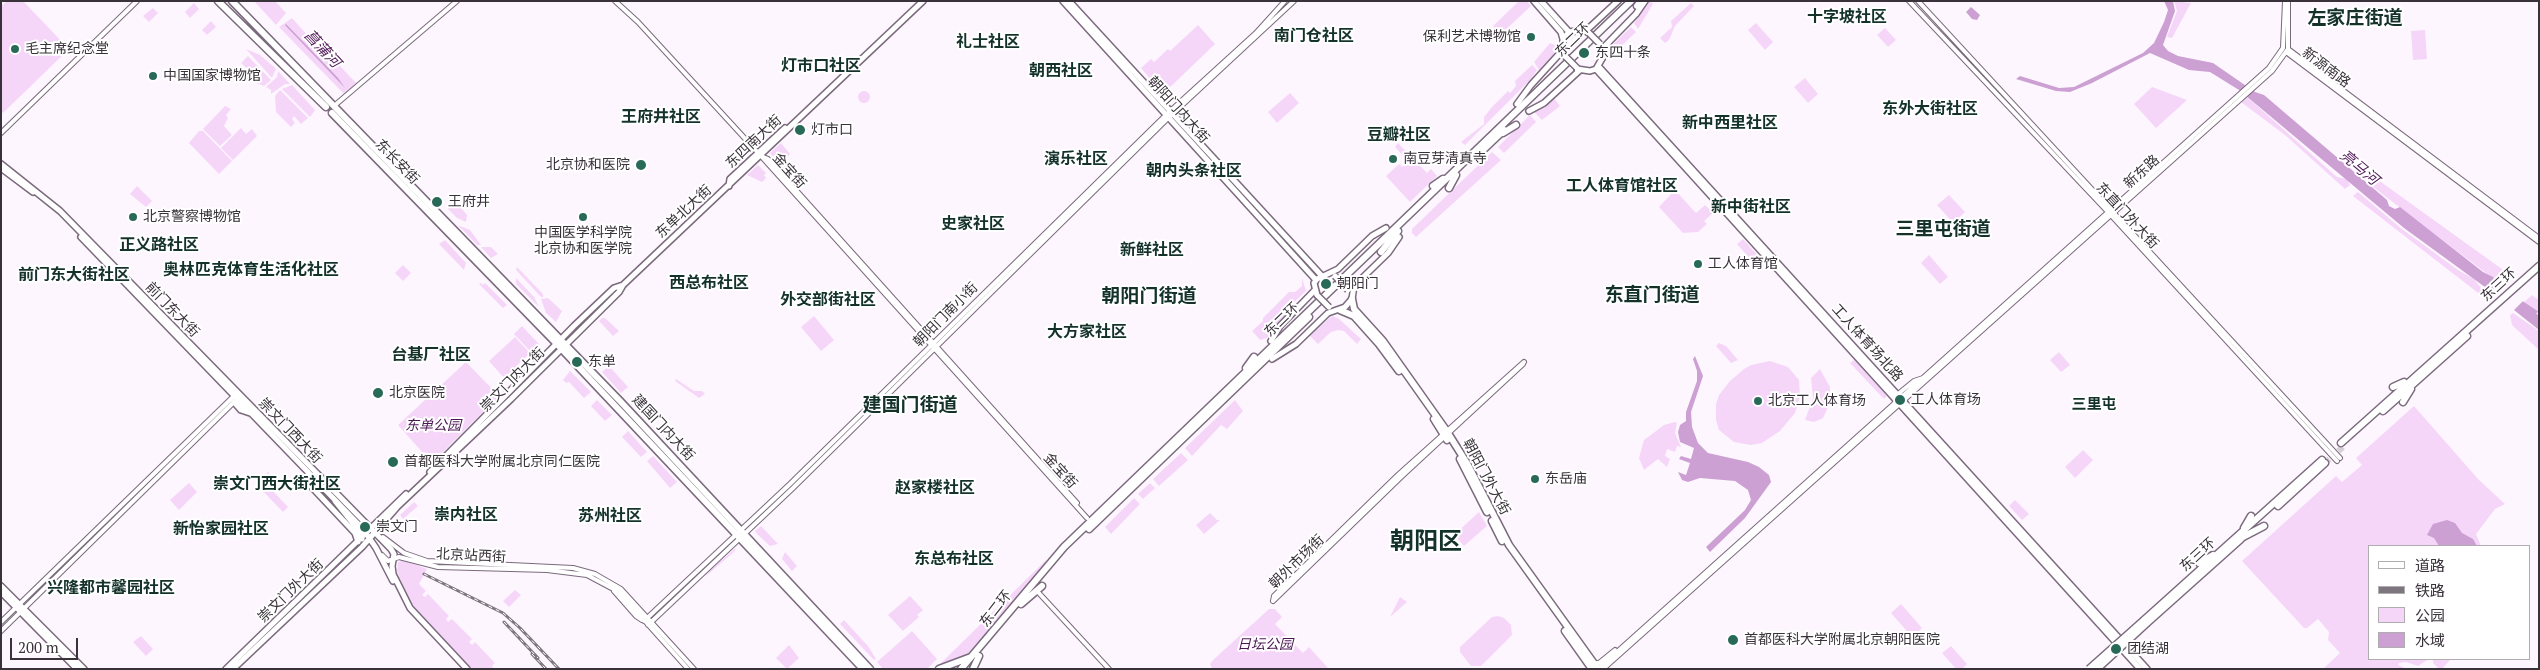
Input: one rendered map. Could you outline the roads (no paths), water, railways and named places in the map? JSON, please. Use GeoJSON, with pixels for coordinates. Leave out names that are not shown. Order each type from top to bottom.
{"type":"FeatureCollection","features":[{"type":"Feature","properties":{"kind":"highway","name":"东长安街"},"geometry":{"type":"LineString","coordinates":[[218,1],[251,34],[270,49],[326,107]]}},
{"type":"Feature","properties":{"kind":"highway","name":"东长安街"},"geometry":{"type":"LineString","coordinates":[[232,1],[333,109],[561,344]]}},
{"type":"Feature","properties":{"kind":"highway","name":"东二环"},"geometry":{"type":"LineString","coordinates":[[967,669],[1046,567],[1237,381],[1638,2]]}},
{"type":"Feature","properties":{"kind":"highway"},"geometry":{"type":"LineString","coordinates":[[1493,138],[1498,123]]}},
{"type":"Feature","properties":{"kind":"highway"},"geometry":{"type":"LineString","coordinates":[[1493,138],[1516,125]]}},
{"type":"Feature","properties":{"kind":"highway","name":"东二环"},"geometry":{"type":"LineString","coordinates":[[962,669],[979,653],[1067,549],[1399,233],[1456,174]]}},
{"type":"Feature","properties":{"kind":"highway"},"geometry":{"type":"LineString","coordinates":[[1433,186],[1456,174]]}},
{"type":"Feature","properties":{"kind":"highway"},"geometry":{"type":"LineString","coordinates":[[1449,188],[1456,174]]}},
{"type":"Feature","properties":{"kind":"highway"},"geometry":{"type":"LineString","coordinates":[[1381,252],[1399,233]]}},
{"type":"Feature","properties":{"kind":"highway","name":"东三环"},"geometry":{"type":"LineString","coordinates":[[2413,382],[2437,364],[2539,266]]}},
{"type":"Feature","properties":{"kind":"highway","name":"东三环"},"geometry":{"type":"LineString","coordinates":[[2343,445],[2539,272]]}},
{"type":"Feature","properties":{"kind":"highway","name":"朝阳门外大街"},"geometry":{"type":"LineString","coordinates":[[1350,295],[1354,310],[1383,341],[1445,433]]}},
{"type":"Feature","properties":{"kind":"highway","name":"朝阳门外大街"},"geometry":{"type":"LineString","coordinates":[[1334,309],[1354,316],[1367,330],[1445,433],[1468,465],[1509,545],[1596,668]]}},
{"type":"Feature","properties":{"kind":"highway","name":"建国门内大街"},"geometry":{"type":"LineString","coordinates":[[561,344],[862,665],[870,669]]}},
{"type":"Feature","properties":{"kind":"highway"},"geometry":{"type":"LineString","coordinates":[[1237,381],[1254,357]]}},
{"type":"Feature","properties":{"kind":"highway"},"geometry":{"type":"LineString","coordinates":[[2437,364],[2450,359]]}},
{"type":"Feature","properties":{"kind":"highway"},"geometry":{"type":"LineString","coordinates":[[2393,387],[2413,382]]}},
{"type":"Feature","properties":{"kind":"highway"},"geometry":{"type":"LineString","coordinates":[[2403,402],[2413,382]]}},
{"type":"Feature","properties":{"kind":"highway"},"geometry":{"type":"LineString","coordinates":[[1206,418],[1228,402]]}},
{"type":"Feature","properties":{"kind":"highway","name":"东三环"},"geometry":{"type":"LineString","coordinates":[[2090,669],[2324,462]]}},
{"type":"Feature","properties":{"kind":"highway"},"geometry":{"type":"LineString","coordinates":[[1129,478],[1149,465]]}},
{"type":"Feature","properties":{"kind":"highway"},"geometry":{"type":"LineString","coordinates":[[1120,506],[1128,492]]}},
{"type":"Feature","properties":{"kind":"highway"},"geometry":{"type":"LineString","coordinates":[[2242,535],[2251,516]]}},
{"type":"Feature","properties":{"kind":"highway"},"geometry":{"type":"LineString","coordinates":[[2242,535],[2264,526]]}},
{"type":"Feature","properties":{"kind":"highway"},"geometry":{"type":"LineString","coordinates":[[1046,567],[1054,551]]}},
{"type":"Feature","properties":{"kind":"highway"},"geometry":{"type":"LineString","coordinates":[[2199,563],[2222,553]]}},
{"type":"Feature","properties":{"kind":"highway"},"geometry":{"type":"LineString","coordinates":[[2209,575],[2222,553]]}},
{"type":"Feature","properties":{"kind":"highway"},"geometry":{"type":"LineString","coordinates":[[1021,604],[1039,588]]}},
{"type":"Feature","properties":{"kind":"highway","name":"东三环"},"geometry":{"type":"LineString","coordinates":[[2097,669],[2145,622]]}},
{"type":"Feature","properties":{"kind":"highway"},"geometry":{"type":"LineString","coordinates":[[844,644],[862,652]]}},
{"type":"Feature","properties":{"kind":"highway"},"geometry":{"type":"LineString","coordinates":[[844,644],[852,660]]}},
{"type":"Feature","properties":{"kind":"highway"},"geometry":{"type":"LineString","coordinates":[[939,669],[966,660],[979,653]]}},
{"type":"Feature","properties":{"kind":"highway"},"geometry":{"type":"LineString","coordinates":[[973,669],[979,653]]}},
{"type":"Feature","properties":{"kind":"main road"},"geometry":{"type":"LineString","coordinates":[[1,133],[137,1]]}},
{"type":"Feature","properties":{"kind":"main road"},"geometry":{"type":"LineString","coordinates":[[333,109],[457,1]]}},
{"type":"Feature","properties":{"kind":"main road","name":"金宝街"},"geometry":{"type":"LineString","coordinates":[[615,1],[638,22],[759,154],[768,159],[933,346],[1088,517]]}},
{"type":"Feature","properties":{"kind":"main road","name":"东四南大街"},"geometry":{"type":"LineString","coordinates":[[759,154],[799,119],[923,1]]}},
{"type":"Feature","properties":{"kind":"main road","name":"朝阳门内大街"},"geometry":{"type":"LineString","coordinates":[[1063,1],[1321,275]]}},
{"type":"Feature","properties":{"kind":"main road","name":"朝阳门内大街"},"geometry":{"type":"LineString","coordinates":[[1069,1],[1316,280]]}},
{"type":"Feature","properties":{"kind":"main road"},"geometry":{"type":"LineString","coordinates":[[1169,114],[1256,33],[1285,1]]}},
{"type":"Feature","properties":{"kind":"main road"},"geometry":{"type":"LineString","coordinates":[[1169,114],[1294,1]]}},
{"type":"Feature","properties":{"kind":"main road"},"geometry":{"type":"LineString","coordinates":[[1534,1],[1561,32],[1564,54],[1578,69]]}},
{"type":"Feature","properties":{"kind":"main road"},"geometry":{"type":"LineString","coordinates":[[1530,111],[1544,103],[1578,69],[1598,68],[1603,57],[1601,47],[1586,32],[1569,32],[1541,1]]}},
{"type":"Feature","properties":{"kind":"main road"},"geometry":{"type":"LineString","coordinates":[[1586,32],[1618,1]]}},
{"type":"Feature","properties":{"kind":"main road","name":"东直门外大街"},"geometry":{"type":"LineString","coordinates":[[1909,1],[2111,212]]}},
{"type":"Feature","properties":{"kind":"main road","name":"东直门外大街"},"geometry":{"type":"LineString","coordinates":[[1918,1],[2339,459]]}},
{"type":"Feature","properties":{"kind":"main road"},"geometry":{"type":"LineString","coordinates":[[2285,1],[2286,50]]}},
{"type":"Feature","properties":{"kind":"main road"},"geometry":{"type":"LineString","coordinates":[[2286,50],[2288,1]]}},
{"type":"Feature","properties":{"kind":"main road"},"geometry":{"type":"LineString","coordinates":[[1601,47],[1636,14],[1638,2]]}},
{"type":"Feature","properties":{"kind":"main road"},"geometry":{"type":"LineString","coordinates":[[1563,39],[1569,32]]}},
{"type":"Feature","properties":{"kind":"main road","name":"新东路"},"geometry":{"type":"LineString","coordinates":[[1899,399],[1914,380],[1925,378],[2275,67],[2286,50]]}},
{"type":"Feature","properties":{"kind":"main road","name":"新源南路"},"geometry":{"type":"LineString","coordinates":[[2286,50],[2539,238]]}},
{"type":"Feature","properties":{"kind":"main road","name":"新源南路"},"geometry":{"type":"LineString","coordinates":[[2286,50],[2539,242]]}},
{"type":"Feature","properties":{"kind":"main road"},"geometry":{"type":"LineString","coordinates":[[1517,104],[1531,85],[1564,54]]}},
{"type":"Feature","properties":{"kind":"main road","name":"工人体育场北路"},"geometry":{"type":"LineString","coordinates":[[1598,68],[2126,649]]}},
{"type":"Feature","properties":{"kind":"main road","name":"东长安街"},"geometry":{"type":"LineString","coordinates":[[326,107],[333,109]]}},
{"type":"Feature","properties":{"kind":"main road","name":"朝阳门南小街"},"geometry":{"type":"LineString","coordinates":[[740,533],[791,490],[933,346],[1169,114]]}},
{"type":"Feature","properties":{"kind":"main road","name":"东单北大街"},"geometry":{"type":"LineString","coordinates":[[561,344],[614,288],[623,285],[729,186],[759,154]]}},
{"type":"Feature","properties":{"kind":"main road","name":"前门东大街"},"geometry":{"type":"LineString","coordinates":[[1,164],[60,211],[235,397]]}},
{"type":"Feature","properties":{"kind":"main road","name":"前门东大街"},"geometry":{"type":"LineString","coordinates":[[1,168],[58,213],[235,397]]}},
{"type":"Feature","properties":{"kind":"main road","name":"新东路"},"geometry":{"type":"LineString","coordinates":[[1899,399],[2111,212]]}},
{"type":"Feature","properties":{"kind":"main road"},"geometry":{"type":"LineString","coordinates":[[1334,309],[1316,292],[1316,280],[1321,275],[1333,274],[1372,236],[1386,228]]}},
{"type":"Feature","properties":{"kind":"main road"},"geometry":{"type":"LineString","coordinates":[[1272,360],[1296,344],[1350,295],[1354,286],[1388,253],[1399,233]]}},
{"type":"Feature","properties":{"kind":"main road"},"geometry":{"type":"LineString","coordinates":[[1333,274],[1350,295]]}},
{"type":"Feature","properties":{"kind":"main road"},"geometry":{"type":"LineString","coordinates":[[1271,341],[1280,326],[1316,292]]}},
{"type":"Feature","properties":{"kind":"main road","name":"崇文门内大街"},"geometry":{"type":"LineString","coordinates":[[370,533],[561,344]]}},
{"type":"Feature","properties":{"kind":"main road"},"geometry":{"type":"LineString","coordinates":[[1524,362],[1521,368],[1445,433],[1524,362]]}},
{"type":"Feature","properties":{"kind":"main road"},"geometry":{"type":"LineString","coordinates":[[1,631],[20,608],[235,397]]}},
{"type":"Feature","properties":{"kind":"main road","name":"崇文门西大街"},"geometry":{"type":"LineString","coordinates":[[235,397],[370,533]]}},
{"type":"Feature","properties":{"kind":"main road","name":"崇文门西大街"},"geometry":{"type":"LineString","coordinates":[[235,397],[370,533]]}},
{"type":"Feature","properties":{"kind":"main road"},"geometry":{"type":"LineString","coordinates":[[1596,668],[1899,399]]}},
{"type":"Feature","properties":{"kind":"main road"},"geometry":{"type":"LineString","coordinates":[[1604,669],[1899,399]]}},
{"type":"Feature","properties":{"kind":"main road","name":"朝外市场街"},"geometry":{"type":"LineString","coordinates":[[1445,433],[1273,601],[1274,596],[1445,433]]}},
{"type":"Feature","properties":{"kind":"main road"},"geometry":{"type":"LineString","coordinates":[[308,472],[309,484],[355,532],[360,541]]}},
{"type":"Feature","properties":{"kind":"main road"},"geometry":{"type":"LineString","coordinates":[[332,496],[337,507],[359,531],[360,541]]}},
{"type":"Feature","properties":{"kind":"main road"},"geometry":{"type":"LineString","coordinates":[[370,533],[406,608],[463,669]]}},
{"type":"Feature","properties":{"kind":"main road"},"geometry":{"type":"LineString","coordinates":[[370,533],[392,551],[393,574],[410,608],[467,669]]}},
{"type":"Feature","properties":{"kind":"main road","name":"崇文门外大街"},"geometry":{"type":"LineString","coordinates":[[226,669],[323,580],[370,533]]}},
{"type":"Feature","properties":{"kind":"main road","name":"崇文门外大街"},"geometry":{"type":"LineString","coordinates":[[235,669],[370,533]]}},
{"type":"Feature","properties":{"kind":"main road","name":"北京站西街"},"geometry":{"type":"LineString","coordinates":[[370,533],[404,553],[427,561],[573,568],[594,574],[618,586],[646,619]]}},
{"type":"Feature","properties":{"kind":"main road"},"geometry":{"type":"LineString","coordinates":[[646,619],[740,533]]}},
{"type":"Feature","properties":{"kind":"main road"},"geometry":{"type":"LineString","coordinates":[[650,623],[740,533]]}},
{"type":"Feature","properties":{"kind":"main road"},"geometry":{"type":"LineString","coordinates":[[376,548],[386,560],[393,559]]}},
{"type":"Feature","properties":{"kind":"main road","name":"北京站西街"},"geometry":{"type":"LineString","coordinates":[[393,559],[399,557],[438,567],[578,572],[597,579],[616,590],[646,619]]}},
{"type":"Feature","properties":{"kind":"main road"},"geometry":{"type":"LineString","coordinates":[[1,586],[77,669]]}},
{"type":"Feature","properties":{"kind":"main road"},"geometry":{"type":"LineString","coordinates":[[1039,588],[1109,669]]}},
{"type":"Feature","properties":{"kind":"main road"},"geometry":{"type":"LineString","coordinates":[[614,591],[636,616],[646,619],[694,669]]}},
{"type":"Feature","properties":{"kind":"main road"},"geometry":{"type":"LineString","coordinates":[[1,592],[84,669]]}},
{"type":"Feature","properties":{"kind":"main road"},"geometry":{"type":"LineString","coordinates":[[1,622],[20,608]]}},
{"type":"Feature","properties":{"kind":"main road"},"geometry":{"type":"LineString","coordinates":[[650,623],[688,669]]}},
{"type":"Feature","properties":{"kind":"main road"},"geometry":{"type":"LineString","coordinates":[[2126,649],[2140,669]]}},
{"type":"Feature","properties":{"kind":"main road"},"geometry":{"type":"LineString","coordinates":[[2126,649],[2147,669]]}},
{"type":"Feature","properties":{"kind":"water"},"geometry":{"type":"Polygon","coordinates":[[[2164,1],[2173,1],[2175,11],[2163,45],[2168,51],[2178,56],[2213,63],[2255,92],[2264,95],[2387,200],[2389,206],[2395,209],[2400,207],[2483,272],[2493,277],[2497,284],[2539,312],[2536,313],[2539,316],[2539,330],[2489,290],[2404,228],[2239,90],[2210,72],[2189,70],[2150,53],[2092,83],[2070,92],[2056,91],[2016,79],[2020,76],[2059,88],[2074,87],[2143,53],[2154,43],[2164,22],[2168,10],[2164,1]]]}},
{"type":"Feature","properties":{"kind":"water"},"geometry":{"type":"Polygon","coordinates":[[[1971,7],[1980,15],[1977,20],[1972,19],[1966,12],[1971,7]]]}},
{"type":"Feature","properties":{"kind":"water"},"geometry":{"type":"Polygon","coordinates":[[[285,25],[338,78],[345,88],[285,25]]]}},
{"type":"Feature","properties":{"kind":"water"},"geometry":{"type":"Polygon","coordinates":[[[1695,356],[1703,376],[1691,412],[1692,427],[1698,443],[1708,453],[1748,462],[1759,467],[1769,475],[1771,482],[1745,518],[1710,552],[1706,547],[1745,510],[1751,500],[1748,490],[1735,481],[1700,478],[1688,482],[1682,480],[1678,472],[1686,475],[1690,463],[1679,459],[1681,456],[1691,459],[1694,448],[1680,442],[1678,432],[1680,425],[1686,421],[1686,412],[1697,381],[1697,371],[1693,359],[1695,356]]]}},
{"type":"Feature","properties":{"kind":"water"},"geometry":{"type":"Polygon","coordinates":[[[2447,520],[2455,523],[2462,533],[2473,539],[2476,545],[2438,545],[2434,538],[2427,535],[2433,524],[2447,520]]]}},
{"type":"Feature","properties":{"kind":"tunnel"},"geometry":{"type":"LineString","coordinates":[[2325,463],[2344,446]]}},
{"type":"Feature","properties":{"kind":"railway"},"geometry":{"type":"LineString","coordinates":[[424,574],[503,613],[559,669]]}},
{"type":"Feature","properties":{"kind":"railway"},"geometry":{"type":"LineString","coordinates":[[504,622],[538,658]]}},
{"type":"Feature","properties":{"kind":"railway"},"geometry":{"type":"LineString","coordinates":[[532,654],[546,669]]}},
{"type":"Feature","properties":{"kind":"place","name":"保利艺术博物馆"},"geometry":{"type":"Point","coordinates":[1531,37]}},
{"type":"Feature","properties":{"kind":"place","name":"毛主席纪念堂"},"geometry":{"type":"Point","coordinates":[15,49]}},
{"type":"Feature","properties":{"kind":"place","name":"东四十条"},"geometry":{"type":"Point","coordinates":[1584,53]}},
{"type":"Feature","properties":{"kind":"place","name":"中国国家博物馆"},"geometry":{"type":"Point","coordinates":[153,76]}},
{"type":"Feature","properties":{"kind":"place","name":"灯市口"},"geometry":{"type":"Point","coordinates":[800,130]}},
{"type":"Feature","properties":{"kind":"place","name":"南豆芽清真寺"},"geometry":{"type":"Point","coordinates":[1393,159]}},
{"type":"Feature","properties":{"kind":"place","name":"北京协和医院"},"geometry":{"type":"Point","coordinates":[641,165]}},
{"type":"Feature","properties":{"kind":"place","name":"王府井"},"geometry":{"type":"Point","coordinates":[437,202]}},
{"type":"Feature","properties":{"kind":"place","name":"北京警察博物馆"},"geometry":{"type":"Point","coordinates":[133,217]}},
{"type":"Feature","properties":{"kind":"place","name":"中国医学科学院 北京协和医学院"},"geometry":{"type":"Point","coordinates":[583,217]}},
{"type":"Feature","properties":{"kind":"place","name":"工人体育馆"},"geometry":{"type":"Point","coordinates":[1698,264]}},
{"type":"Feature","properties":{"kind":"place","name":"朝阳门"},"geometry":{"type":"Point","coordinates":[1326,284]}},
{"type":"Feature","properties":{"kind":"place","name":"东单"},"geometry":{"type":"Point","coordinates":[577,362]}},
{"type":"Feature","properties":{"kind":"place","name":"北京医院"},"geometry":{"type":"Point","coordinates":[378,393]}},
{"type":"Feature","properties":{"kind":"place","name":"工人体育场"},"geometry":{"type":"Point","coordinates":[1900,400]}},
{"type":"Feature","properties":{"kind":"place","name":"北京工人体育场"},"geometry":{"type":"Point","coordinates":[1758,401]}},
{"type":"Feature","properties":{"kind":"place","name":"首都医科大学附属北京同仁医院"},"geometry":{"type":"Point","coordinates":[393,462]}},
{"type":"Feature","properties":{"kind":"place","name":"东岳庙"},"geometry":{"type":"Point","coordinates":[1535,479]}},
{"type":"Feature","properties":{"kind":"place","name":"崇文门"},"geometry":{"type":"Point","coordinates":[365,527]}},
{"type":"Feature","properties":{"kind":"place","name":"首都医科大学附属北京朝阳医院"},"geometry":{"type":"Point","coordinates":[1733,640]}},
{"type":"Feature","properties":{"kind":"place","name":"团结湖"},"geometry":{"type":"Point","coordinates":[2116,649]}},
{"type":"Feature","properties":{"kind":"district","name":"十字坡社区"},"geometry":{"type":"Point","coordinates":[1847,17]}},
{"type":"Feature","properties":{"kind":"district","name":"左家庄街道"},"geometry":{"type":"Point","coordinates":[2355,19]}},
{"type":"Feature","properties":{"kind":"district","name":"南门仓社区"},"geometry":{"type":"Point","coordinates":[1314,36]}},
{"type":"Feature","properties":{"kind":"district","name":"礼士社区"},"geometry":{"type":"Point","coordinates":[988,42]}},
{"type":"Feature","properties":{"kind":"district","name":"灯市口社区"},"geometry":{"type":"Point","coordinates":[821,66]}},
{"type":"Feature","properties":{"kind":"district","name":"朝西社区"},"geometry":{"type":"Point","coordinates":[1061,71]}},
{"type":"Feature","properties":{"kind":"district","name":"东外大街社区"},"geometry":{"type":"Point","coordinates":[1930,109]}},
{"type":"Feature","properties":{"kind":"district","name":"王府井社区"},"geometry":{"type":"Point","coordinates":[661,117]}},
{"type":"Feature","properties":{"kind":"district","name":"新中西里社区"},"geometry":{"type":"Point","coordinates":[1730,123]}},
{"type":"Feature","properties":{"kind":"district","name":"豆瓣社区"},"geometry":{"type":"Point","coordinates":[1399,135]}},
{"type":"Feature","properties":{"kind":"district","name":"演乐社区"},"geometry":{"type":"Point","coordinates":[1076,159]}},
{"type":"Feature","properties":{"kind":"district","name":"朝内头条社区"},"geometry":{"type":"Point","coordinates":[1194,171]}},
{"type":"Feature","properties":{"kind":"district","name":"工人体育馆社区"},"geometry":{"type":"Point","coordinates":[1622,186]}},
{"type":"Feature","properties":{"kind":"district","name":"新中街社区"},"geometry":{"type":"Point","coordinates":[1751,207]}},
{"type":"Feature","properties":{"kind":"district","name":"史家社区"},"geometry":{"type":"Point","coordinates":[973,224]}},
{"type":"Feature","properties":{"kind":"district","name":"三里屯街道"},"geometry":{"type":"Point","coordinates":[1943,230]}},
{"type":"Feature","properties":{"kind":"district","name":"正义路社区"},"geometry":{"type":"Point","coordinates":[159,245]}},
{"type":"Feature","properties":{"kind":"district","name":"新鲜社区"},"geometry":{"type":"Point","coordinates":[1152,250]}},
{"type":"Feature","properties":{"kind":"district","name":"奥林匹克体育生活化社区"},"geometry":{"type":"Point","coordinates":[251,270]}},
{"type":"Feature","properties":{"kind":"district","name":"前门东大街社区"},"geometry":{"type":"Point","coordinates":[74,275]}},
{"type":"Feature","properties":{"kind":"district","name":"西总布社区"},"geometry":{"type":"Point","coordinates":[709,283]}},
{"type":"Feature","properties":{"kind":"district","name":"东直门街道"},"geometry":{"type":"Point","coordinates":[1652,296]}},
{"type":"Feature","properties":{"kind":"district","name":"朝阳门街道"},"geometry":{"type":"Point","coordinates":[1149,297]}},
{"type":"Feature","properties":{"kind":"district","name":"外交部街社区"},"geometry":{"type":"Point","coordinates":[828,300]}},
{"type":"Feature","properties":{"kind":"district","name":"大方家社区"},"geometry":{"type":"Point","coordinates":[1087,332]}},
{"type":"Feature","properties":{"kind":"district","name":"台基厂社区"},"geometry":{"type":"Point","coordinates":[431,355]}},
{"type":"Feature","properties":{"kind":"district","name":"三里屯"},"geometry":{"type":"Point","coordinates":[2094,405]}},
{"type":"Feature","properties":{"kind":"district","name":"建国门街道"},"geometry":{"type":"Point","coordinates":[910,406]}},
{"type":"Feature","properties":{"kind":"district","name":"崇文门西大街社区"},"geometry":{"type":"Point","coordinates":[277,484]}},
{"type":"Feature","properties":{"kind":"district","name":"赵家楼社区"},"geometry":{"type":"Point","coordinates":[935,488]}},
{"type":"Feature","properties":{"kind":"district","name":"崇内社区"},"geometry":{"type":"Point","coordinates":[466,515]}},
{"type":"Feature","properties":{"kind":"district","name":"苏州社区"},"geometry":{"type":"Point","coordinates":[610,516]}},
{"type":"Feature","properties":{"kind":"district","name":"新怡家园社区"},"geometry":{"type":"Point","coordinates":[221,529]}},
{"type":"Feature","properties":{"kind":"district","name":"朝阳区"},"geometry":{"type":"Point","coordinates":[1426,542]}},
{"type":"Feature","properties":{"kind":"district","name":"东总布社区"},"geometry":{"type":"Point","coordinates":[954,559]}},
{"type":"Feature","properties":{"kind":"district","name":"兴隆都市馨园社区"},"geometry":{"type":"Point","coordinates":[111,588]}},
{"type":"Feature","properties":{"kind":"water label","name":"菖蒲河"},"geometry":{"type":"Point","coordinates":[322,49]}},
{"type":"Feature","properties":{"kind":"water label","name":"亮马河"},"geometry":{"type":"Point","coordinates":[2359,168]}},
{"type":"Feature","properties":{"kind":"park label","name":"东单公园"},"geometry":{"type":"Point","coordinates":[433,426]}},
{"type":"Feature","properties":{"kind":"park label","name":"日坛公园"},"geometry":{"type":"Point","coordinates":[1265,645]}}]}
